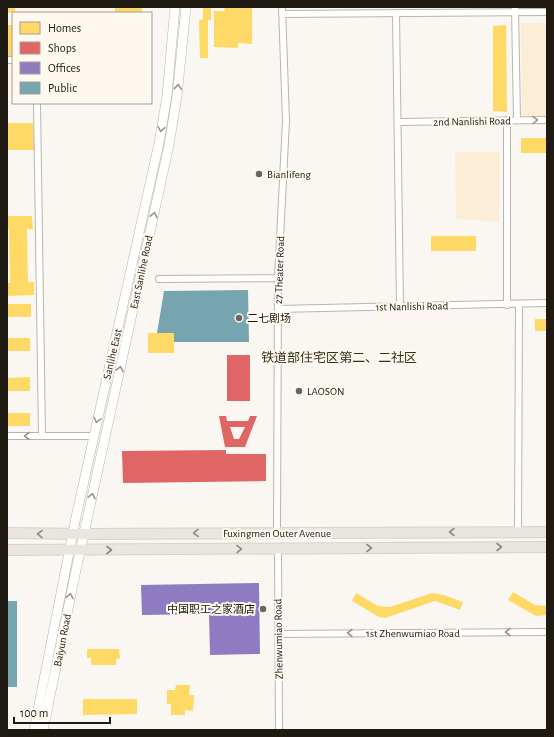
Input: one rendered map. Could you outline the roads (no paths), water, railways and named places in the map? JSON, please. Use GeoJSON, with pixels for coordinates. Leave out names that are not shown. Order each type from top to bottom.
{"type":"FeatureCollection","features":[{"type":"Feature","properties":{"kind":"highway","name":"Fuxingmen Outer Avenue"},"geometry":{"type":"LineString","coordinates":[[7,533],[547,532]]}},
{"type":"Feature","properties":{"kind":"highway","name":"Fuxingmen Outer Avenue"},"geometry":{"type":"LineString","coordinates":[[7,550],[81,551],[547,547]]}},
{"type":"Feature","properties":{"kind":"main road","name":"Sanlihe East"},"geometry":{"type":"LineString","coordinates":[[73,534],[159,144],[167,88],[175,7]]}},
{"type":"Feature","properties":{"kind":"main road","name":"East Sanlihe Road"},"geometry":{"type":"LineString","coordinates":[[81,551],[169,145],[177,96],[186,7]]}},
{"type":"Feature","properties":{"kind":"main road","name":"Baiyun Road"},"geometry":{"type":"LineString","coordinates":[[34,730],[73,534]]}},
{"type":"Feature","properties":{"kind":"main road","name":"Baiyun Road"},"geometry":{"type":"LineString","coordinates":[[43,730],[81,551]]}},
{"type":"Feature","properties":{"kind":"street","name":"27 Theater Road"},"geometry":{"type":"LineString","coordinates":[[278,532],[278,278],[286,121],[282,7]]}},
{"type":"Feature","properties":{"kind":"street"},"geometry":{"type":"LineString","coordinates":[[282,14],[396,13],[515,9],[547,12]]}},
{"type":"Feature","properties":{"kind":"street"},"geometry":{"type":"LineString","coordinates":[[515,9],[517,120]]}},
{"type":"Feature","properties":{"kind":"street"},"geometry":{"type":"LineString","coordinates":[[396,13],[400,306]]}},
{"type":"Feature","properties":{"kind":"street"},"geometry":{"type":"LineString","coordinates":[[37,104],[42,436]]}},
{"type":"Feature","properties":{"kind":"street"},"geometry":{"type":"LineString","coordinates":[[507,120],[507,305]]}},
{"type":"Feature","properties":{"kind":"street","name":"2nd Nanlishi Road"},"geometry":{"type":"LineString","coordinates":[[398,122],[547,120]]}},
{"type":"Feature","properties":{"kind":"street"},"geometry":{"type":"LineString","coordinates":[[159,279],[278,278]]}},
{"type":"Feature","properties":{"kind":"street","name":"1st Nanlishi Road"},"geometry":{"type":"LineString","coordinates":[[278,309],[547,303]]}},
{"type":"Feature","properties":{"kind":"street"},"geometry":{"type":"LineString","coordinates":[[518,532],[519,304]]}},
{"type":"Feature","properties":{"kind":"street"},"geometry":{"type":"LineString","coordinates":[[7,436],[94,436]]}},
{"type":"Feature","properties":{"kind":"street","name":"Zhenwumiao Road"},"geometry":{"type":"LineString","coordinates":[[278,549],[279,730]]}},
{"type":"Feature","properties":{"kind":"street","name":"1st Zhenwumiao Road"},"geometry":{"type":"LineString","coordinates":[[278,634],[547,632]]}},
{"type":"Feature","properties":{"kind":"place","name":"Bianlifeng"},"geometry":{"type":"Point","coordinates":[259,174]}},
{"type":"Feature","properties":{"kind":"place","name":"二七剧场"},"geometry":{"type":"Point","coordinates":[239,318]}},
{"type":"Feature","properties":{"kind":"place","name":"LAOSON"},"geometry":{"type":"Point","coordinates":[299,391]}},
{"type":"Feature","properties":{"kind":"place","name":"中国职工之家酒店"},"geometry":{"type":"Point","coordinates":[263,609]}},
{"type":"Feature","properties":{"kind":"district","name":"铁道部住宅区第二、二社区"},"geometry":{"type":"Point","coordinates":[339,357]}}]}
